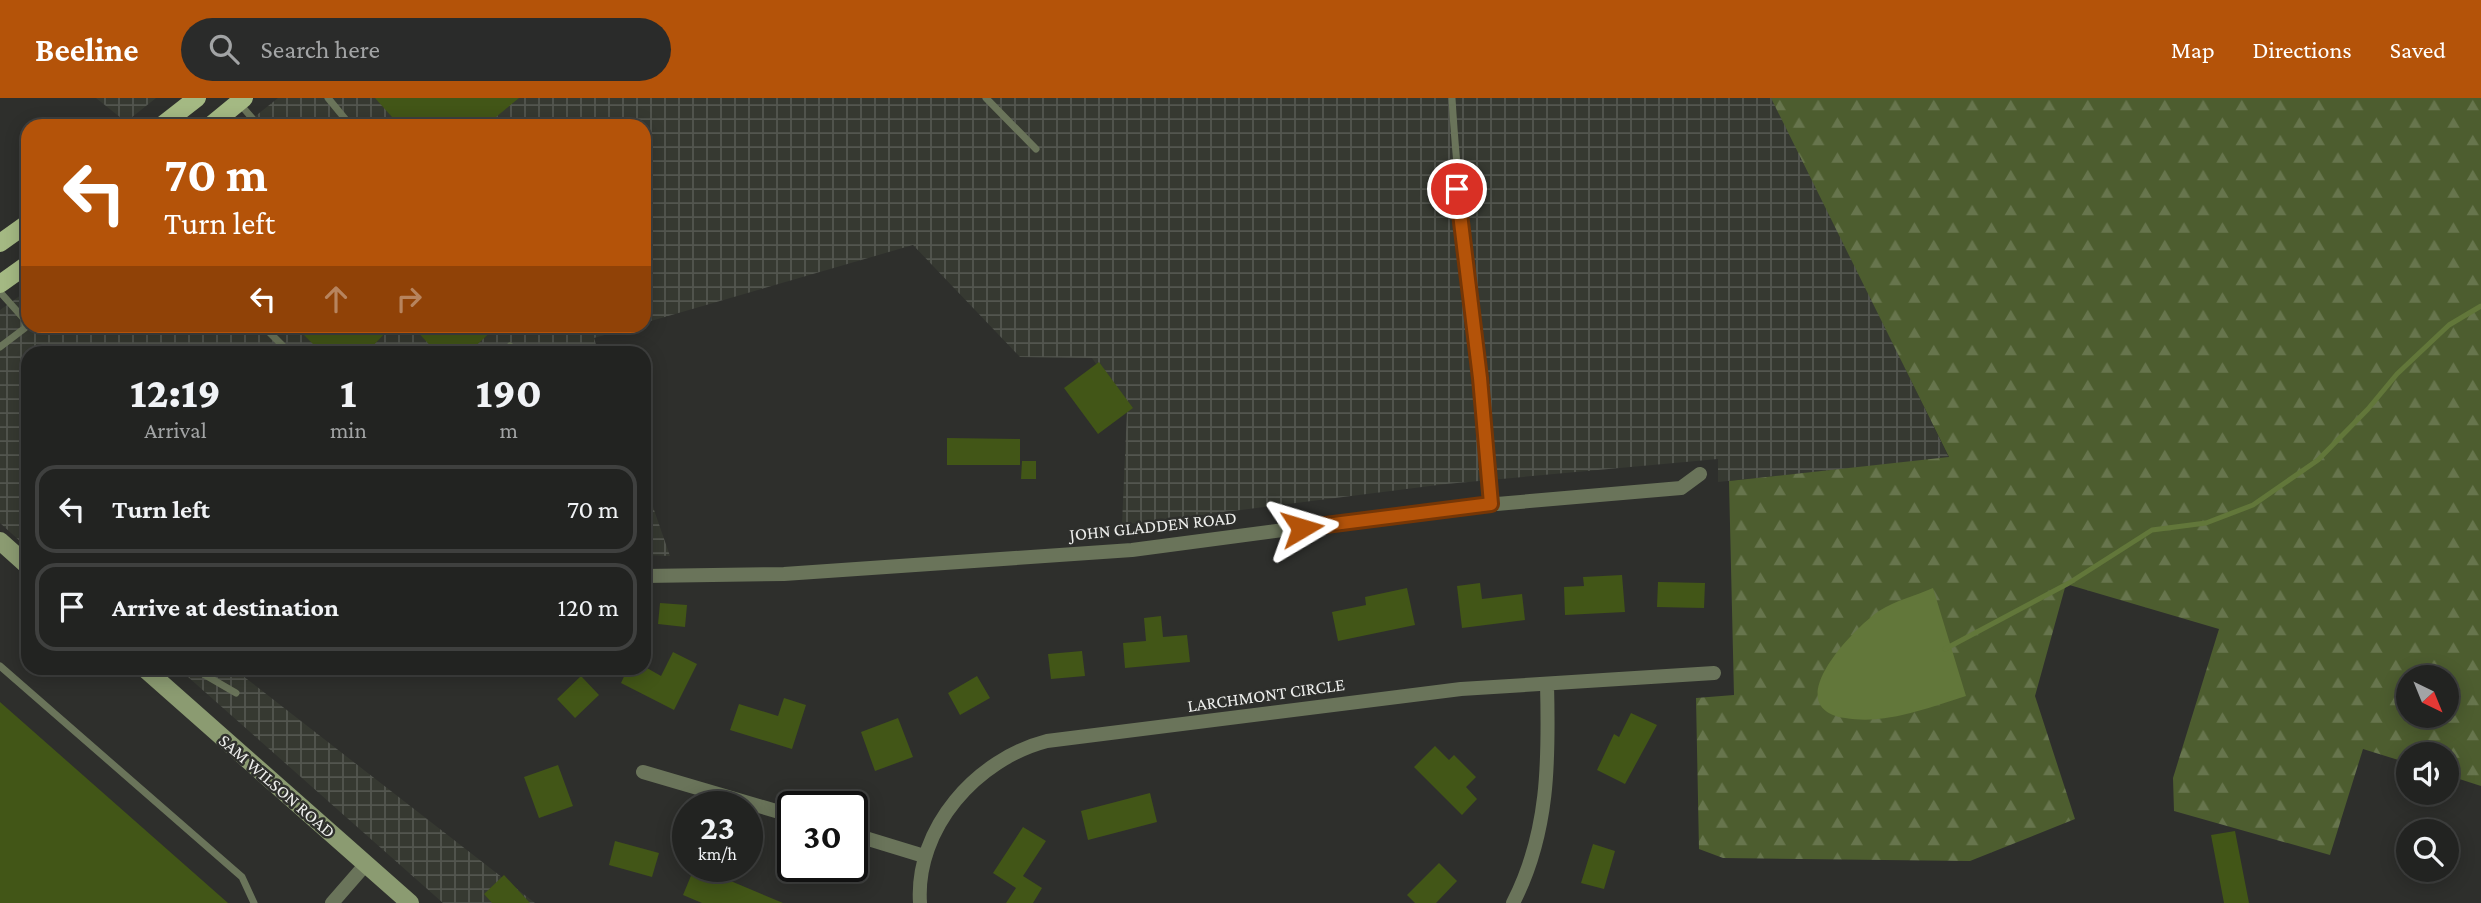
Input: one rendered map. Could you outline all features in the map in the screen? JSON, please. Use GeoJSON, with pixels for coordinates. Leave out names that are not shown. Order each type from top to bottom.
{"type":"FeatureCollection","features":[{"type":"Feature","properties":{"kind":"main road"},"geometry":{"type":"LineString","coordinates":[[170,119],[197,98]]}},
{"type":"Feature","properties":{"kind":"main road"},"geometry":{"type":"LineString","coordinates":[[219,119],[242,100]]}},
{"type":"Feature","properties":{"kind":"main road"},"geometry":{"type":"LineString","coordinates":[[0,243],[21,228]]}},
{"type":"Feature","properties":{"kind":"main road"},"geometry":{"type":"LineString","coordinates":[[0,284],[21,269]]}},
{"type":"Feature","properties":{"kind":"street","name":"JOHN GLADDEN ROAD"},"geometry":{"type":"LineString","coordinates":[[651,576],[824,571],[1132,550],[1491,504],[1681,488],[1700,474]]}},
{"type":"Feature","properties":{"kind":"street"},"geometry":{"type":"LineString","coordinates":[[0,541],[21,560]]}},
{"type":"Feature","properties":{"kind":"street","name":"LARCHMONT CIRCLE"},"geometry":{"type":"LineString","coordinates":[[920,903],[924,856],[935,831],[967,788],[1004,757],[1025,747],[1047,741],[1461,689],[1714,673]]}},
{"type":"Feature","properties":{"kind":"street","name":"SAM WILSON ROAD"},"geometry":{"type":"LineString","coordinates":[[152,675],[410,903]]}},
{"type":"Feature","properties":{"kind":"street"},"geometry":{"type":"LineString","coordinates":[[1513,903],[1530,868],[1544,814],[1549,760],[1548,684]]}},
{"type":"Feature","properties":{"kind":"street"},"geometry":{"type":"LineString","coordinates":[[643,772],[777,811]]}},
{"type":"Feature","properties":{"kind":"street"},"geometry":{"type":"LineString","coordinates":[[868,839],[924,856]]}},
{"type":"Feature","properties":{"kind":"street"},"geometry":{"type":"LineString","coordinates":[[332,903],[366,864]]}},
{"type":"Feature","properties":{"kind":"lane"},"geometry":{"type":"LineString","coordinates":[[328,98],[345,119]]}},
{"type":"Feature","properties":{"kind":"lane"},"geometry":{"type":"LineString","coordinates":[[986,98],[1036,149]]}},
{"type":"Feature","properties":{"kind":"lane"},"geometry":{"type":"LineString","coordinates":[[1452,98],[1457,189],[1480,378],[1491,504]]}},
{"type":"Feature","properties":{"kind":"lane"},"geometry":{"type":"LineString","coordinates":[[242,100],[254,119]]}},
{"type":"Feature","properties":{"kind":"lane"},"geometry":{"type":"LineString","coordinates":[[0,292],[21,316]]}},
{"type":"Feature","properties":{"kind":"lane"},"geometry":{"type":"LineString","coordinates":[[0,347],[21,331]]}},
{"type":"Feature","properties":{"kind":"lane"},"geometry":{"type":"LineString","coordinates":[[270,333],[283,346]]}},
{"type":"Feature","properties":{"kind":"lane"},"geometry":{"type":"LineString","coordinates":[[0,666],[242,877],[254,903]]}},
{"type":"Feature","properties":{"kind":"lane"},"geometry":{"type":"LineString","coordinates":[[205,675],[236,693]]}},
{"type":"Feature","properties":{"kind":"shaded area"},"geometry":{"type":"Polygon","coordinates":[[[96,98],[156,98],[130,119],[122,119],[96,98]]]}},
{"type":"Feature","properties":{"kind":"shaded area"},"geometry":{"type":"Polygon","coordinates":[[[278,98],[1773,98],[1949,458],[1718,482],[1718,459],[1446,484],[1122,525],[1127,409],[1092,358],[1020,357],[913,245],[651,321],[651,119],[252,119],[278,98]]]}},
{"type":"Feature","properties":{"kind":"shaded area"},"geometry":{"type":"Polygon","coordinates":[[[21,295],[21,333],[612,333],[594,338],[596,346],[21,346],[21,542],[0,523],[0,310],[21,295]]]}},
{"type":"Feature","properties":{"kind":"shaded area"},"geometry":{"type":"Polygon","coordinates":[[[651,501],[670,556],[651,555],[651,501]]]}},
{"type":"Feature","properties":{"kind":"shaded area"},"geometry":{"type":"Polygon","coordinates":[[[1933,588],[1966,696],[1906,714],[1876,719],[1845,718],[1826,711],[1818,699],[1819,684],[1839,649],[1879,611],[1933,588]]]}},
{"type":"Feature","properties":{"kind":"shaded area"},"geometry":{"type":"Polygon","coordinates":[[[186,675],[242,675],[535,903],[443,903],[186,675]]]}},
{"type":"Feature","properties":{"kind":"green space"},"geometry":{"type":"Polygon","coordinates":[[[1771,98],[2481,98],[2481,786],[2459,779],[2459,742],[2396,742],[2396,759],[2363,749],[2330,855],[2174,811],[2173,778],[2219,629],[2066,584],[2035,696],[2075,819],[1970,861],[1723,858],[1699,849],[1696,698],[1734,695],[1729,481],[1949,457],[1771,98]]]}},
{"type":"Feature","properties":{"kind":"building"},"geometry":{"type":"Polygon","coordinates":[[[375,98],[519,98],[494,119],[394,119],[375,98]]]}},
{"type":"Feature","properties":{"kind":"building"},"geometry":{"type":"Polygon","coordinates":[[[302,333],[385,333],[373,346],[315,346],[302,333]]]}},
{"type":"Feature","properties":{"kind":"building"},"geometry":{"type":"Polygon","coordinates":[[[418,333],[490,333],[476,346],[431,346],[418,333]]]}},
{"type":"Feature","properties":{"kind":"building"},"geometry":{"type":"Polygon","coordinates":[[[1099,362],[1133,408],[1098,434],[1064,388],[1099,362]]]}},
{"type":"Feature","properties":{"kind":"building"},"geometry":{"type":"Polygon","coordinates":[[[947,438],[1020,439],[1020,465],[947,465],[947,438]]]}},
{"type":"Feature","properties":{"kind":"building"},"geometry":{"type":"Polygon","coordinates":[[[1022,461],[1036,461],[1036,479],[1021,479],[1022,461]]]}},
{"type":"Feature","properties":{"kind":"building"},"geometry":{"type":"Polygon","coordinates":[[[1622,575],[1625,612],[1565,615],[1564,587],[1584,586],[1583,577],[1622,575]]]}},
{"type":"Feature","properties":{"kind":"building"},"geometry":{"type":"Polygon","coordinates":[[[1658,582],[1705,583],[1704,608],[1657,607],[1658,582]]]}},
{"type":"Feature","properties":{"kind":"building"},"geometry":{"type":"Polygon","coordinates":[[[1480,583],[1482,599],[1522,594],[1525,620],[1462,628],[1457,586],[1480,583]]]}},
{"type":"Feature","properties":{"kind":"building"},"geometry":{"type":"Polygon","coordinates":[[[1407,588],[1415,625],[1338,641],[1332,612],[1366,605],[1365,597],[1407,588]]]}},
{"type":"Feature","properties":{"kind":"building"},"geometry":{"type":"Polygon","coordinates":[[[660,603],[687,605],[685,627],[658,624],[660,603]]]}},
{"type":"Feature","properties":{"kind":"building"},"geometry":{"type":"Polygon","coordinates":[[[1161,616],[1163,637],[1187,635],[1190,662],[1125,668],[1123,643],[1146,641],[1144,618],[1161,616]]]}},
{"type":"Feature","properties":{"kind":"building"},"geometry":{"type":"Polygon","coordinates":[[[1082,651],[1085,676],[1051,679],[1048,654],[1082,651]]]}},
{"type":"Feature","properties":{"kind":"building"},"geometry":{"type":"Polygon","coordinates":[[[673,652],[697,664],[674,710],[621,683],[625,675],[651,675],[651,670],[661,676],[673,652]]]}},
{"type":"Feature","properties":{"kind":"building"},"geometry":{"type":"Polygon","coordinates":[[[581,676],[599,695],[575,718],[557,699],[581,676]]]}},
{"type":"Feature","properties":{"kind":"building"},"geometry":{"type":"Polygon","coordinates":[[[977,676],[990,698],[960,715],[948,693],[977,676]]]}},
{"type":"Feature","properties":{"kind":"building"},"geometry":{"type":"Polygon","coordinates":[[[784,698],[806,705],[792,749],[730,730],[739,704],[778,716],[784,698]]]}},
{"type":"Feature","properties":{"kind":"building"},"geometry":{"type":"Polygon","coordinates":[[[0,702],[228,903],[0,903],[0,702]]]}},
{"type":"Feature","properties":{"kind":"building"},"geometry":{"type":"Polygon","coordinates":[[[1631,713],[1657,725],[1625,784],[1597,770],[1614,734],[1619,737],[1631,713]]]}},
{"type":"Feature","properties":{"kind":"building"},"geometry":{"type":"Polygon","coordinates":[[[898,718],[913,757],[875,771],[861,732],[898,718]]]}},
{"type":"Feature","properties":{"kind":"building"},"geometry":{"type":"Polygon","coordinates":[[[1435,746],[1449,760],[1454,755],[1476,777],[1466,787],[1477,799],[1462,815],[1414,767],[1435,746]]]}},
{"type":"Feature","properties":{"kind":"building"},"geometry":{"type":"Polygon","coordinates":[[[558,765],[573,806],[539,818],[524,777],[558,765]]]}},
{"type":"Feature","properties":{"kind":"building"},"geometry":{"type":"Polygon","coordinates":[[[1150,793],[1157,822],[1088,840],[1081,811],[1150,793]]]}},
{"type":"Feature","properties":{"kind":"building"},"geometry":{"type":"Polygon","coordinates":[[[1023,827],[1046,841],[1023,876],[1042,888],[1033,903],[1006,903],[1016,888],[993,873],[1023,827]]]}},
{"type":"Feature","properties":{"kind":"building"},"geometry":{"type":"Polygon","coordinates":[[[2235,831],[2249,903],[2224,903],[2211,835],[2235,831]]]}},
{"type":"Feature","properties":{"kind":"building"},"geometry":{"type":"Polygon","coordinates":[[[615,841],[659,853],[652,877],[609,865],[615,841]]]}},
{"type":"Feature","properties":{"kind":"building"},"geometry":{"type":"Polygon","coordinates":[[[1593,844],[1615,851],[1604,889],[1581,883],[1593,844]]]}},
{"type":"Feature","properties":{"kind":"building"},"geometry":{"type":"Polygon","coordinates":[[[1439,863],[1457,881],[1436,903],[1415,903],[1407,895],[1439,863]]]}},
{"type":"Feature","properties":{"kind":"building"},"geometry":{"type":"Polygon","coordinates":[[[504,875],[530,903],[492,903],[484,894],[504,875]]]}},
{"type":"Feature","properties":{"kind":"building"},"geometry":{"type":"Polygon","coordinates":[[[688,882],[733,882],[783,903],[702,903],[683,895],[688,882]]]}},
{"type":"Feature","properties":{"kind":"waterway"},"geometry":{"type":"LineString","coordinates":[[1945,649],[2069,583],[2152,530],[2206,523],[2253,505],[2318,460],[2368,409],[2397,374],[2449,325],[2481,306]]}},
{"type":"Feature","properties":{"kind":"route"},"geometry":{"type":"LineString","coordinates":[[1302,528],[1491,504],[1480,378],[1457,189]]}}]}
